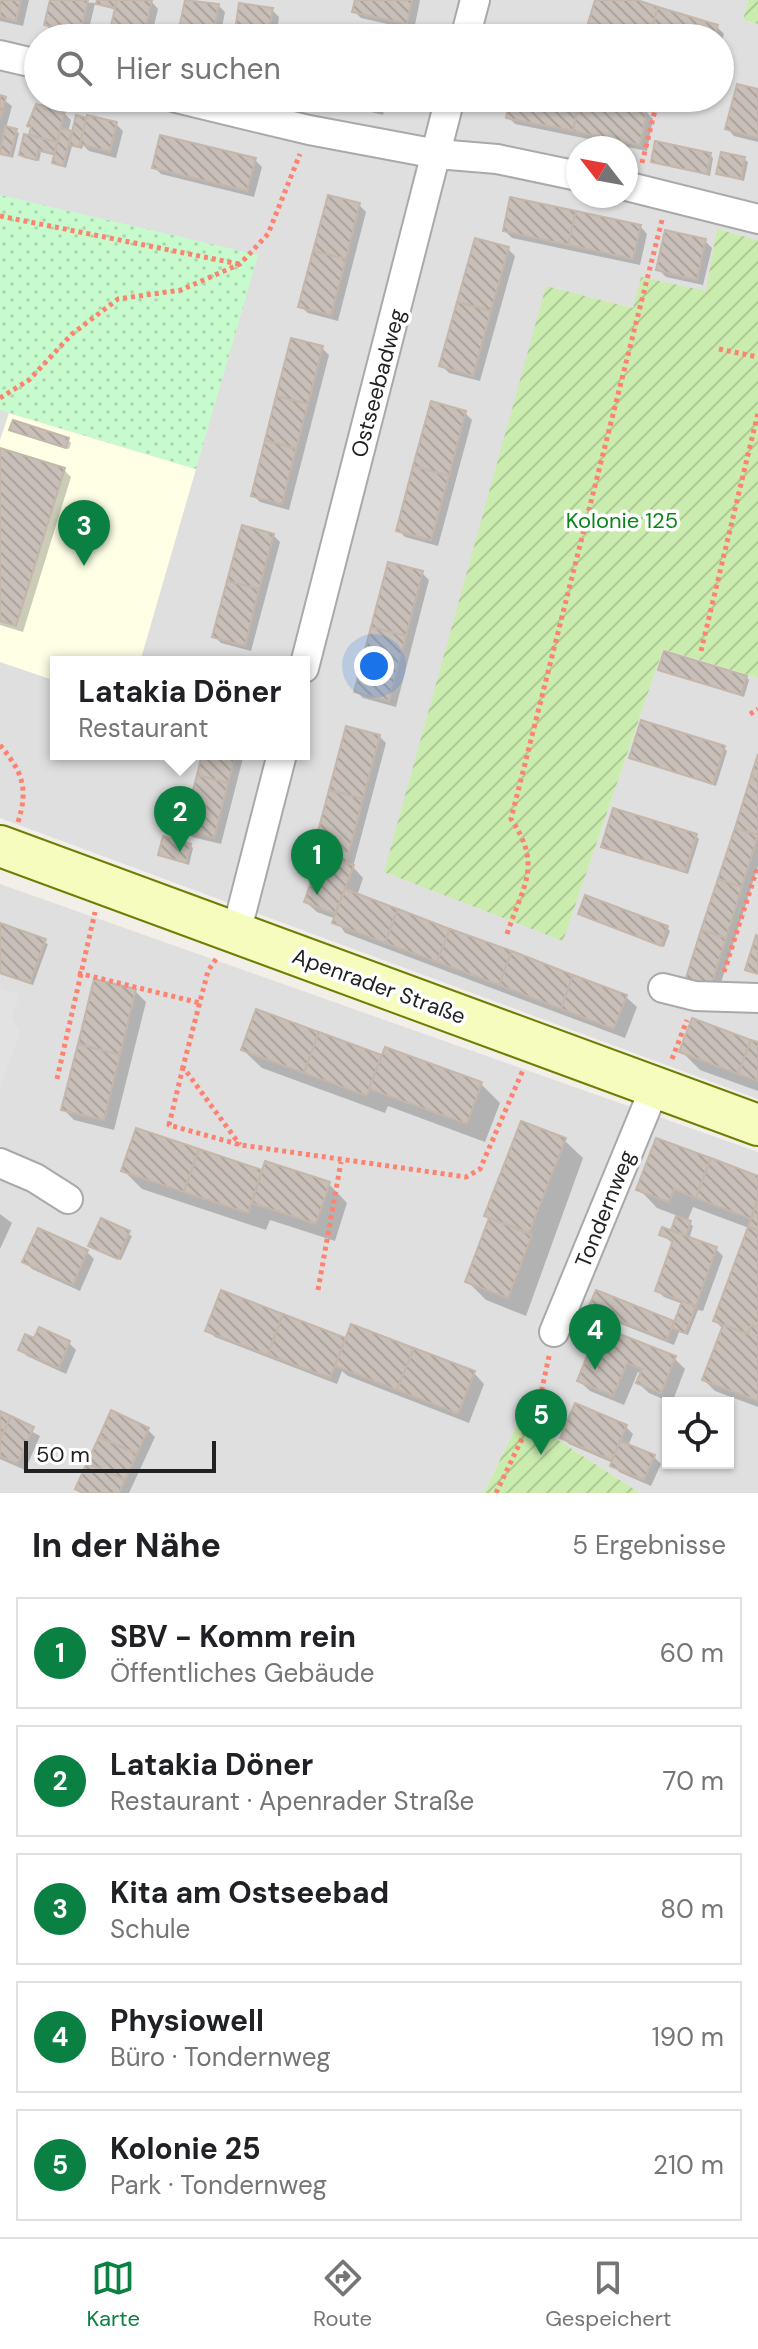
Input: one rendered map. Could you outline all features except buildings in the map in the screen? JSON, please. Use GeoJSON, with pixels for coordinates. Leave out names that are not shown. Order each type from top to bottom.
{"type":"FeatureCollection","features":[{"type":"Feature","properties":{"kind":"main road","name":"Apenrader Straße"},"geometry":{"type":"LineString","coordinates":[[4,848],[758,1125]]}},
{"type":"Feature","properties":{"kind":"street"},"geometry":{"type":"LineString","coordinates":[[469,24],[475,0]]}},
{"type":"Feature","properties":{"kind":"street"},"geometry":{"type":"LineString","coordinates":[[0,55],[24,61]]}},
{"type":"Feature","properties":{"kind":"street"},"geometry":{"type":"LineString","coordinates":[[234,112],[309,130],[437,154],[497,159],[566,173]]}},
{"type":"Feature","properties":{"kind":"street","name":"Ostseebadweg"},"geometry":{"type":"LineString","coordinates":[[307,656],[447,112]]}},
{"type":"Feature","properties":{"kind":"street"},"geometry":{"type":"LineString","coordinates":[[638,189],[758,219]]}},
{"type":"Feature","properties":{"kind":"street"},"geometry":{"type":"LineString","coordinates":[[236,933],[280,760]]}},
{"type":"Feature","properties":{"kind":"street"},"geometry":{"type":"LineString","coordinates":[[663,988],[706,997],[758,998]]}},
{"type":"Feature","properties":{"kind":"street","name":"Tondernweg"},"geometry":{"type":"LineString","coordinates":[[554,1332],[655,1087]]}},
{"type":"Feature","properties":{"kind":"street"},"geometry":{"type":"LineString","coordinates":[[0,1163],[35,1178],[68,1199]]}},
{"type":"Feature","properties":{"kind":"path"},"geometry":{"type":"LineString","coordinates":[[643,159],[655,112]]}},
{"type":"Feature","properties":{"kind":"path"},"geometry":{"type":"LineString","coordinates":[[0,398],[29,380],[72,334],[118,299],[181,290],[240,264],[268,234],[309,130]]}},
{"type":"Feature","properties":{"kind":"path"},"geometry":{"type":"LineString","coordinates":[[507,934],[528,874],[530,855],[525,840],[511,819],[668,195]]}},
{"type":"Feature","properties":{"kind":"path"},"geometry":{"type":"LineString","coordinates":[[0,216],[240,264]]}},
{"type":"Feature","properties":{"kind":"path"},"geometry":{"type":"LineString","coordinates":[[719,349],[758,357]]}},
{"type":"Feature","properties":{"kind":"path"},"geometry":{"type":"LineString","coordinates":[[701,651],[758,413]]}},
{"type":"Feature","properties":{"kind":"path"},"geometry":{"type":"LineString","coordinates":[[750,714],[758,709]]}},
{"type":"Feature","properties":{"kind":"path"},"geometry":{"type":"LineString","coordinates":[[0,745],[21,771],[24,804],[4,848]]}},
{"type":"Feature","properties":{"kind":"path"},"geometry":{"type":"LineString","coordinates":[[655,1087],[706,997],[758,866]]}},
{"type":"Feature","properties":{"kind":"path"},"geometry":{"type":"LineString","coordinates":[[57,1079],[75,1005],[78,973],[92,922]]}},
{"type":"Feature","properties":{"kind":"path"},"geometry":{"type":"LineString","coordinates":[[236,933],[208,971],[169,1125],[241,1145],[341,1162],[466,1177],[480,1169],[535,1043]]}},
{"type":"Feature","properties":{"kind":"path"},"geometry":{"type":"LineString","coordinates":[[78,973],[200,1003]]}},
{"type":"Feature","properties":{"kind":"path"},"geometry":{"type":"LineString","coordinates":[[183,1067],[241,1145]]}},
{"type":"Feature","properties":{"kind":"path"},"geometry":{"type":"LineString","coordinates":[[318,1290],[341,1162]]}},
{"type":"Feature","properties":{"kind":"path"},"geometry":{"type":"LineString","coordinates":[[496,1493],[539,1403],[554,1332]]}},
{"type":"Feature","properties":{"kind":"shaded area"},"geometry":{"type":"Polygon","coordinates":[[[0,0],[748,0],[743,20],[758,24],[758,240],[717,229],[707,291],[634,308],[546,287],[563,940],[663,649],[758,678],[758,1099],[0,818],[0,0]]]}},
{"type":"Feature","properties":{"kind":"shaded area"},"geometry":{"type":"Polygon","coordinates":[[[9,413],[196,469],[142,656],[50,656],[50,679],[0,662],[0,440],[9,413]]]}},
{"type":"Feature","properties":{"kind":"shaded area"},"geometry":{"type":"Polygon","coordinates":[[[0,884],[758,1152],[758,1493],[640,1493],[521,1416],[484,1493],[0,1493],[0,884]]]}},
{"type":"Feature","properties":{"kind":"shaded area"},"geometry":{"type":"Polygon","coordinates":[[[0,988],[20,995],[12,1017],[20,1032],[0,1089],[0,988]]]}},
{"type":"Feature","properties":{"kind":"green space"},"geometry":{"type":"Polygon","coordinates":[[[748,0],[758,0],[758,24],[743,20],[748,0]]]}},
{"type":"Feature","properties":{"kind":"green space"},"geometry":{"type":"Polygon","coordinates":[[[0,195],[258,255],[196,469],[0,410],[0,195]]]}},
{"type":"Feature","properties":{"kind":"green space","name":"Kolonie 125"},"geometry":{"type":"Polygon","coordinates":[[[717,229],[758,240],[758,678],[663,649],[563,941],[384,872],[546,286],[633,308],[641,277],[706,291],[717,229]]]}},
{"type":"Feature","properties":{"kind":"green space"},"geometry":{"type":"Polygon","coordinates":[[[521,1416],[640,1493],[484,1493],[521,1416]]]}},
{"type":"Feature","properties":{"kind":"place","name":"Kita am Ostseebad"},"geometry":{"type":"Point","coordinates":[84,566]}},
{"type":"Feature","properties":{"kind":"place","name":"Latakia Döner"},"geometry":{"type":"Point","coordinates":[180,852]}},
{"type":"Feature","properties":{"kind":"place","name":"SBV - Komm rein"},"geometry":{"type":"Point","coordinates":[317,895]}},
{"type":"Feature","properties":{"kind":"place","name":"Physiowell"},"geometry":{"type":"Point","coordinates":[595,1370]}},
{"type":"Feature","properties":{"kind":"place","name":"Kolonie 25"},"geometry":{"type":"Point","coordinates":[541,1455]}}]}
